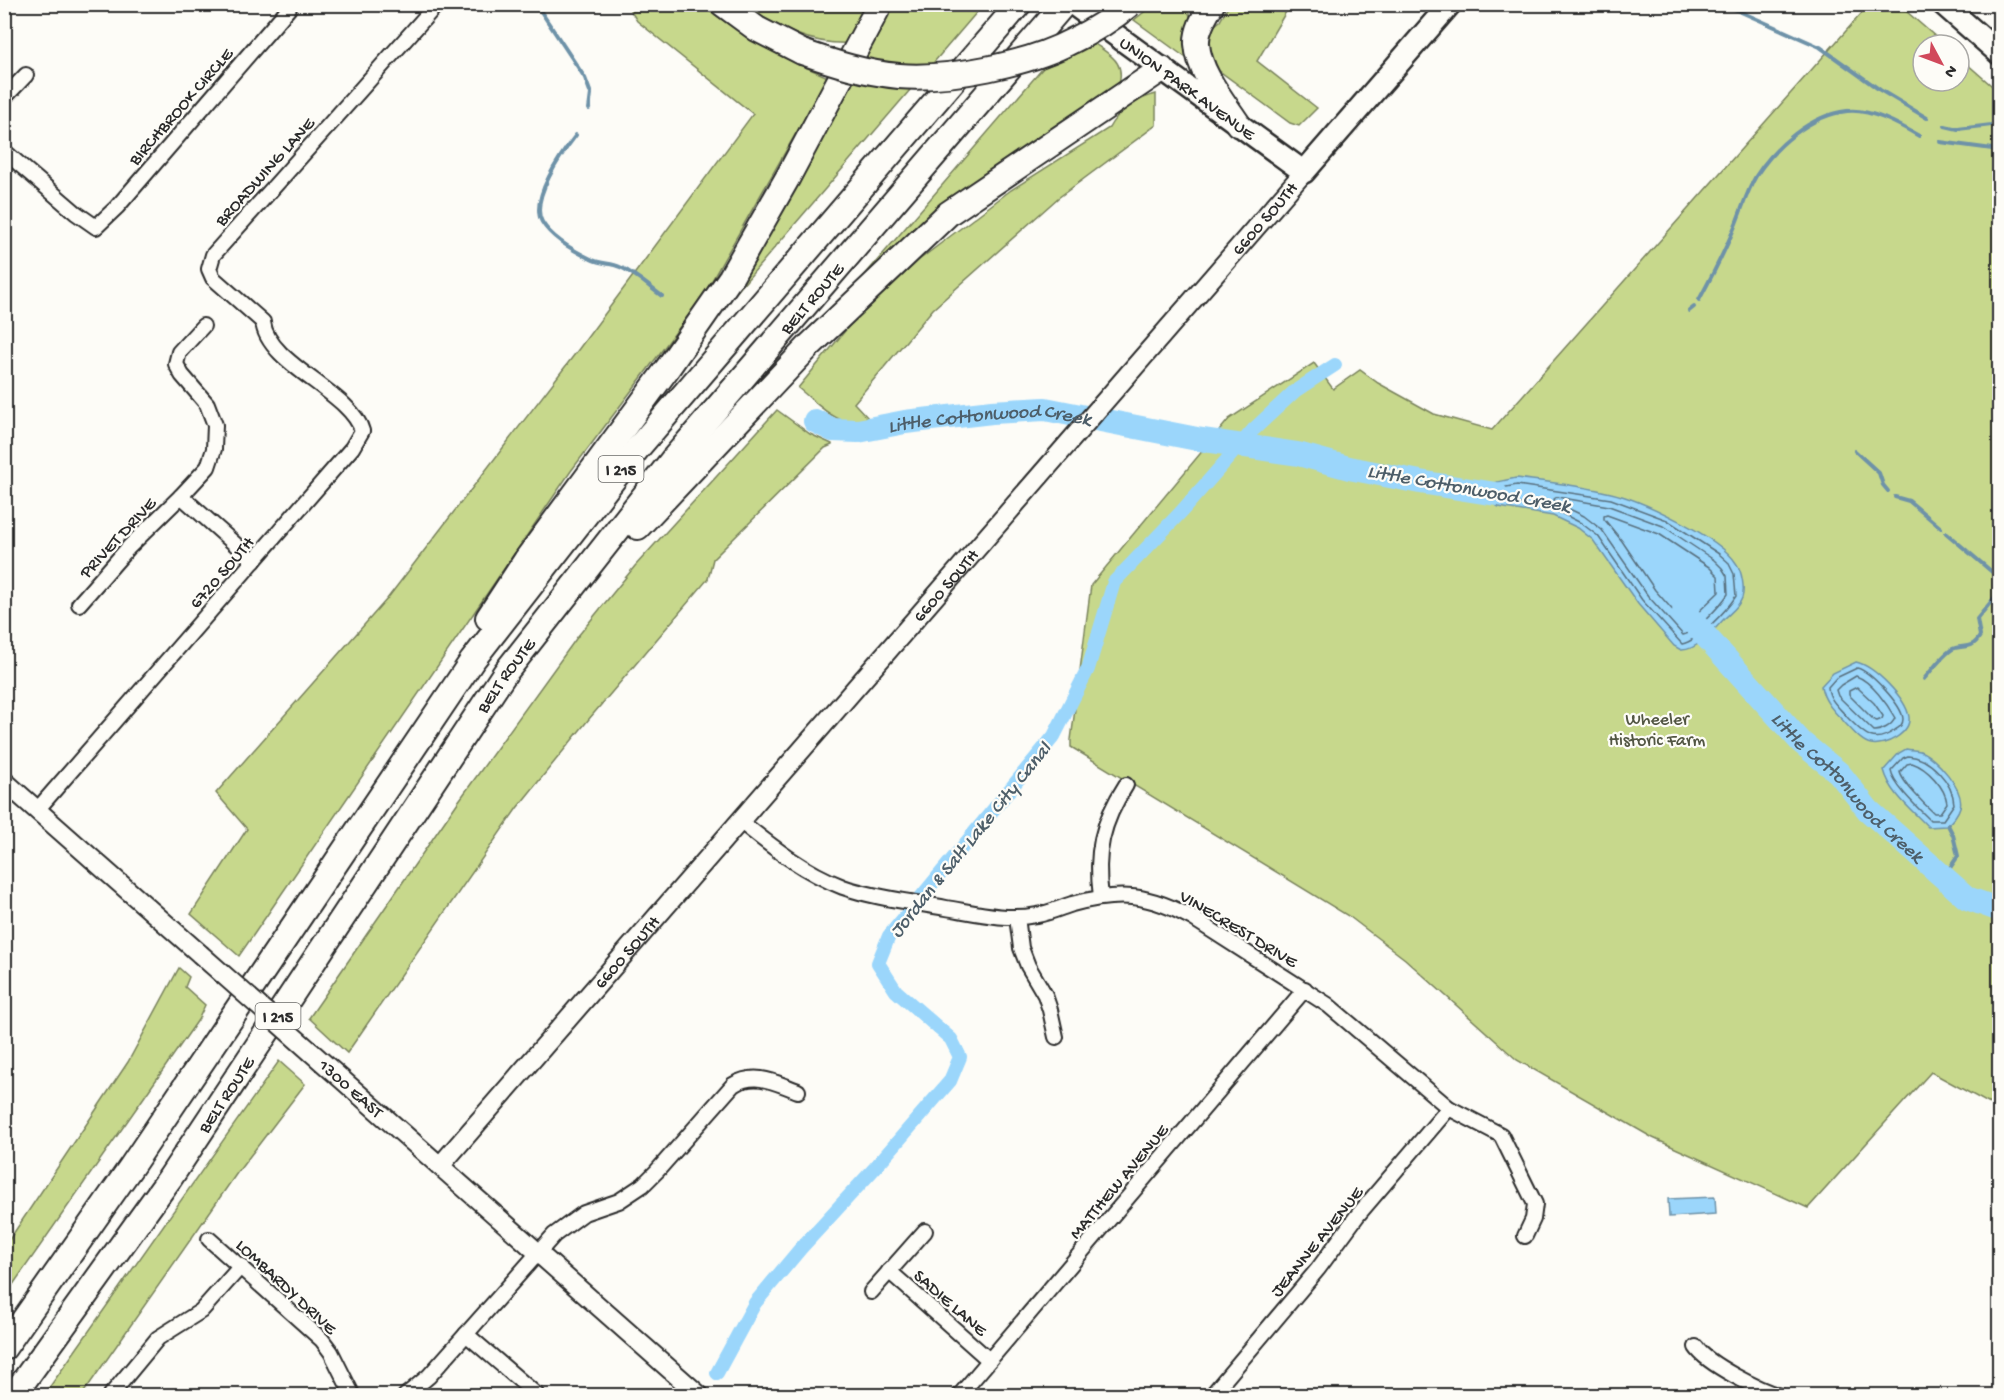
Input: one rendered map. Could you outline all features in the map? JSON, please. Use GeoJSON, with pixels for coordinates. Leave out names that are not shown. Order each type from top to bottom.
{"type":"FeatureCollection","features":[{"type":"Feature","properties":{"kind":"highway"},"geometry":{"type":"LineString","coordinates":[[723,4],[757,29],[802,52],[838,65],[900,76],[929,76],[1005,64],[1070,42],[1111,19],[1130,4]]}},
{"type":"Feature","properties":{"kind":"highway"},"geometry":{"type":"LineString","coordinates":[[266,967],[526,560],[667,369],[731,277],[789,177],[880,4]]}},
{"type":"Feature","properties":{"kind":"highway","name":"BELT ROUTE"},"geometry":{"type":"LineString","coordinates":[[4,1348],[131,1167],[472,662],[637,449],[1019,4]]}},
{"type":"Feature","properties":{"kind":"highway","name":"BELT ROUTE"},"geometry":{"type":"LineString","coordinates":[[13,1395],[170,1178],[506,673],[674,458],[1064,4]]}},
{"type":"Feature","properties":{"kind":"highway"},"geometry":{"type":"LineString","coordinates":[[1212,4],[1199,30],[1197,43],[1208,77],[1238,124]]}},
{"type":"Feature","properties":{"kind":"highway"},"geometry":{"type":"LineString","coordinates":[[537,633],[810,345],[949,213],[1162,69]]}},
{"type":"Feature","properties":{"kind":"main road","name":"UNION PARK AVENUE"},"geometry":{"type":"LineString","coordinates":[[1073,4],[1304,172]]}},
{"type":"Feature","properties":{"kind":"main road","name":"6600 SOUTH"},"geometry":{"type":"LineString","coordinates":[[440,1166],[1450,4]]}},
{"type":"Feature","properties":{"kind":"main road"},"geometry":{"type":"LineString","coordinates":[[1943,4],[1998,50]]}},
{"type":"Feature","properties":{"kind":"main road","name":"1300 EAST"},"geometry":{"type":"LineString","coordinates":[[4,781],[699,1395]]}},
{"type":"Feature","properties":{"kind":"street","name":"BROADWING LANE"},"geometry":{"type":"LineString","coordinates":[[291,363],[268,339],[264,332],[263,322],[213,278],[209,269],[213,255],[437,4]]}},
{"type":"Feature","properties":{"kind":"street","name":"BIRCHBROOK CIRCLE"},"geometry":{"type":"LineString","coordinates":[[4,151],[76,213],[96,227],[117,207],[289,8]]}},
{"type":"Feature","properties":{"kind":"street"},"geometry":{"type":"LineString","coordinates":[[4,98],[26,75]]}},
{"type":"Feature","properties":{"kind":"street","name":"PRIVET DRIVE"},"geometry":{"type":"LineString","coordinates":[[79,604],[129,547],[208,467],[214,449],[215,425],[207,404],[182,375],[176,364],[180,352],[203,326]]}},
{"type":"Feature","properties":{"kind":"street","name":"6720 SOUTH"},"geometry":{"type":"LineString","coordinates":[[37,810],[352,448],[362,431],[360,422],[350,411],[291,363]]}},
{"type":"Feature","properties":{"kind":"street","name":"PRIVET DRIVE"},"geometry":{"type":"LineString","coordinates":[[181,496],[254,561]]}},
{"type":"Feature","properties":{"kind":"street"},"geometry":{"type":"LineString","coordinates":[[1101,897],[1098,875],[1099,850],[1107,822],[1125,785]]}},
{"type":"Feature","properties":{"kind":"street","name":"VINECREST DRIVE"},"geometry":{"type":"LineString","coordinates":[[740,821],[780,854],[809,871],[845,887],[925,904],[991,916],[1017,917],[1038,915],[1101,897],[1127,896],[1171,906],[1305,989],[1350,1021],[1449,1108],[1494,1130],[1506,1141],[1535,1204],[1533,1219],[1525,1236]]}},
{"type":"Feature","properties":{"kind":"street"},"geometry":{"type":"LineString","coordinates":[[1017,917],[1021,948],[1028,966],[1045,995],[1056,1037]]}},
{"type":"Feature","properties":{"kind":"street","name":"MATTHEW AVENUE"},"geometry":{"type":"LineString","coordinates":[[959,1395],[1305,989]]}},
{"type":"Feature","properties":{"kind":"street"},"geometry":{"type":"LineString","coordinates":[[405,1395],[429,1376],[554,1235],[578,1216],[619,1200],[643,1185],[729,1089],[750,1078],[762,1078],[798,1091]]}},
{"type":"Feature","properties":{"kind":"street","name":"JEANNE AVENUE"},"geometry":{"type":"LineString","coordinates":[[1210,1395],[1318,1269],[1357,1216],[1449,1108]]}},
{"type":"Feature","properties":{"kind":"street","name":"SADIE LANE"},"geometry":{"type":"LineString","coordinates":[[871,1292],[925,1231]]}},
{"type":"Feature","properties":{"kind":"street","name":"LOMBARDY DRIVE"},"geometry":{"type":"LineString","coordinates":[[209,1239],[322,1340],[331,1352],[353,1395]]}},
{"type":"Feature","properties":{"kind":"street"},"geometry":{"type":"LineString","coordinates":[[110,1395],[158,1338],[201,1311],[241,1266]]}},
{"type":"Feature","properties":{"kind":"street","name":"SADIE LANE"},"geometry":{"type":"LineString","coordinates":[[889,1271],[989,1360]]}},
{"type":"Feature","properties":{"kind":"street"},"geometry":{"type":"LineString","coordinates":[[466,1334],[538,1395]]}},
{"type":"Feature","properties":{"kind":"street"},"geometry":{"type":"LineString","coordinates":[[1696,1347],[1713,1363],[1766,1391],[1780,1395]]}},
{"type":"Feature","properties":{"kind":"green space"},"geometry":{"type":"Polygon","coordinates":[[[627,5],[701,5],[747,37],[783,57],[828,77],[703,296],[571,471],[239,956],[191,914],[247,829],[216,793],[387,599],[578,350],[753,114],[637,21],[627,5]]]}},
{"type":"Feature","properties":{"kind":"green space"},"geometry":{"type":"Polygon","coordinates":[[[743,5],[873,5],[854,43],[838,43],[823,42],[796,34],[743,5]]]}},
{"type":"Feature","properties":{"kind":"green space"},"geometry":{"type":"Polygon","coordinates":[[[892,5],[983,5],[716,316],[832,121],[892,5]]]}},
{"type":"Feature","properties":{"kind":"green space"},"geometry":{"type":"Polygon","coordinates":[[[1153,5],[1193,5],[1188,12],[1194,22],[1189,60],[1134,20],[1153,5]]]}},
{"type":"Feature","properties":{"kind":"green space"},"geometry":{"type":"Polygon","coordinates":[[[1229,5],[1290,5],[1257,61],[1317,108],[1299,126],[1290,123],[1214,67],[1206,40],[1210,29],[1220,21],[1229,5]]]}},
{"type":"Feature","properties":{"kind":"green space","name":"Wheeler Historic Farm"},"geometry":{"type":"Polygon","coordinates":[[[1869,5],[1899,5],[1931,33],[1911,33],[1911,93],[1971,93],[1971,68],[1999,92],[1999,1109],[1931,1072],[1808,1208],[1653,1138],[1517,1060],[1405,959],[1350,917],[1071,747],[1091,585],[1229,419],[1314,363],[1333,389],[1360,370],[1378,383],[1434,414],[1492,430],[1869,5]]]}},
{"type":"Feature","properties":{"kind":"green space"},"geometry":{"type":"Polygon","coordinates":[[[1095,44],[1112,57],[1119,67],[1118,88],[851,291],[1043,68],[1095,44]]]}},
{"type":"Feature","properties":{"kind":"green space"},"geometry":{"type":"Polygon","coordinates":[[[1156,94],[1156,125],[1058,198],[933,309],[854,403],[870,420],[858,422],[839,419],[798,388],[849,326],[919,260],[1011,190],[1109,128],[1117,116],[1129,106],[1156,94]]]}},
{"type":"Feature","properties":{"kind":"green space"},"geometry":{"type":"Polygon","coordinates":[[[777,410],[810,434],[832,445],[825,448],[713,559],[708,579],[517,808],[347,1053],[309,1018],[458,802],[578,636],[635,566],[777,410]]]}},
{"type":"Feature","properties":{"kind":"green space"},"geometry":{"type":"Polygon","coordinates":[[[179,968],[189,977],[185,987],[205,1005],[198,1020],[5,1296],[5,1246],[128,1062],[179,968]]]}},
{"type":"Feature","properties":{"kind":"green space"},"geometry":{"type":"Polygon","coordinates":[[[279,1061],[305,1084],[237,1173],[82,1395],[44,1395],[279,1061]]]}},
{"type":"Feature","properties":{"kind":"water"},"geometry":{"type":"Polygon","coordinates":[[[1516,478],[1611,493],[1641,503],[1679,521],[1714,542],[1736,563],[1743,585],[1741,601],[1705,639],[1693,647],[1681,650],[1674,646],[1638,604],[1593,540],[1578,528],[1553,516],[1499,507],[1464,489],[1516,478]]]}},
{"type":"Feature","properties":{"kind":"water"},"geometry":{"type":"Polygon","coordinates":[[[1856,662],[1880,676],[1896,692],[1907,709],[1909,723],[1902,733],[1890,741],[1871,744],[1864,741],[1827,702],[1821,686],[1833,673],[1856,662]]]}},
{"type":"Feature","properties":{"kind":"water"},"geometry":{"type":"Polygon","coordinates":[[[1906,749],[1927,754],[1954,783],[1960,807],[1955,817],[1946,826],[1928,827],[1902,801],[1891,786],[1884,770],[1899,753],[1906,749]]]}},
{"type":"Feature","properties":{"kind":"water"},"geometry":{"type":"Polygon","coordinates":[[[1715,1197],[1716,1214],[1669,1217],[1668,1199],[1715,1197]]]}},
{"type":"Feature","properties":{"kind":"waterway","name":"Little Cottonwood Creek"},"geometry":{"type":"LineString","coordinates":[[536,4],[585,78],[591,94],[589,109]]}},
{"type":"Feature","properties":{"kind":"waterway"},"geometry":{"type":"LineString","coordinates":[[1723,4],[1820,47],[1880,90],[1927,118]]}},
{"type":"Feature","properties":{"kind":"waterway"},"geometry":{"type":"LineString","coordinates":[[1699,300],[1727,245],[1756,176],[1773,154],[1807,125],[1834,114],[1856,111],[1884,118],[1919,136]]}},
{"type":"Feature","properties":{"kind":"waterway"},"geometry":{"type":"LineString","coordinates":[[1945,126],[1958,129],[2000,124]]}},
{"type":"Feature","properties":{"kind":"waterway","name":"Little Cottonwood Creek"},"geometry":{"type":"LineString","coordinates":[[576,135],[563,153],[543,190],[539,213],[542,222],[552,234],[572,249],[593,260],[626,270],[662,296]]}},
{"type":"Feature","properties":{"kind":"waterway"},"geometry":{"type":"LineString","coordinates":[[1940,142],[2000,150]]}},
{"type":"Feature","properties":{"kind":"waterway"},"geometry":{"type":"LineString","coordinates":[[1689,311],[1694,307]]}},
{"type":"Feature","properties":{"kind":"waterway","name":"Jordan & Salt Lake City Canal"},"geometry":{"type":"LineString","coordinates":[[717,1373],[755,1303],[950,1081],[960,1057],[951,1039],[896,991],[878,963],[889,936],[1054,736],[1088,669],[1114,582],[1181,512],[1253,430],[1295,391],[1335,365]]}},
{"type":"Feature","properties":{"kind":"waterway","name":"Little Cottonwood Creek"},"geometry":{"type":"LineString","coordinates":[[815,421],[833,430],[858,431],[905,422],[992,412],[1045,409],[1197,439],[1298,454],[1349,468],[1496,494]]}},
{"type":"Feature","properties":{"kind":"waterway"},"geometry":{"type":"LineString","coordinates":[[1855,451],[1879,473],[1888,491]]}},
{"type":"Feature","properties":{"kind":"waterway"},"geometry":{"type":"LineString","coordinates":[[1895,497],[1909,501],[1941,528]]}},
{"type":"Feature","properties":{"kind":"waterway"},"geometry":{"type":"LineString","coordinates":[[1946,533],[1998,577]]}},
{"type":"Feature","properties":{"kind":"waterway"},"geometry":{"type":"LineString","coordinates":[[1924,679],[1951,650],[1970,646],[1977,641],[1980,636],[1977,619],[1995,597]]}},
{"type":"Feature","properties":{"kind":"waterway","name":"Little Cottonwood Creek"},"geometry":{"type":"LineString","coordinates":[[1684,612],[1802,743],[1839,773],[1868,810],[1967,898],[2000,910]]}},
{"type":"Feature","properties":{"kind":"waterway"},"geometry":{"type":"LineString","coordinates":[[1943,878],[1958,856],[1948,825]]}}]}
